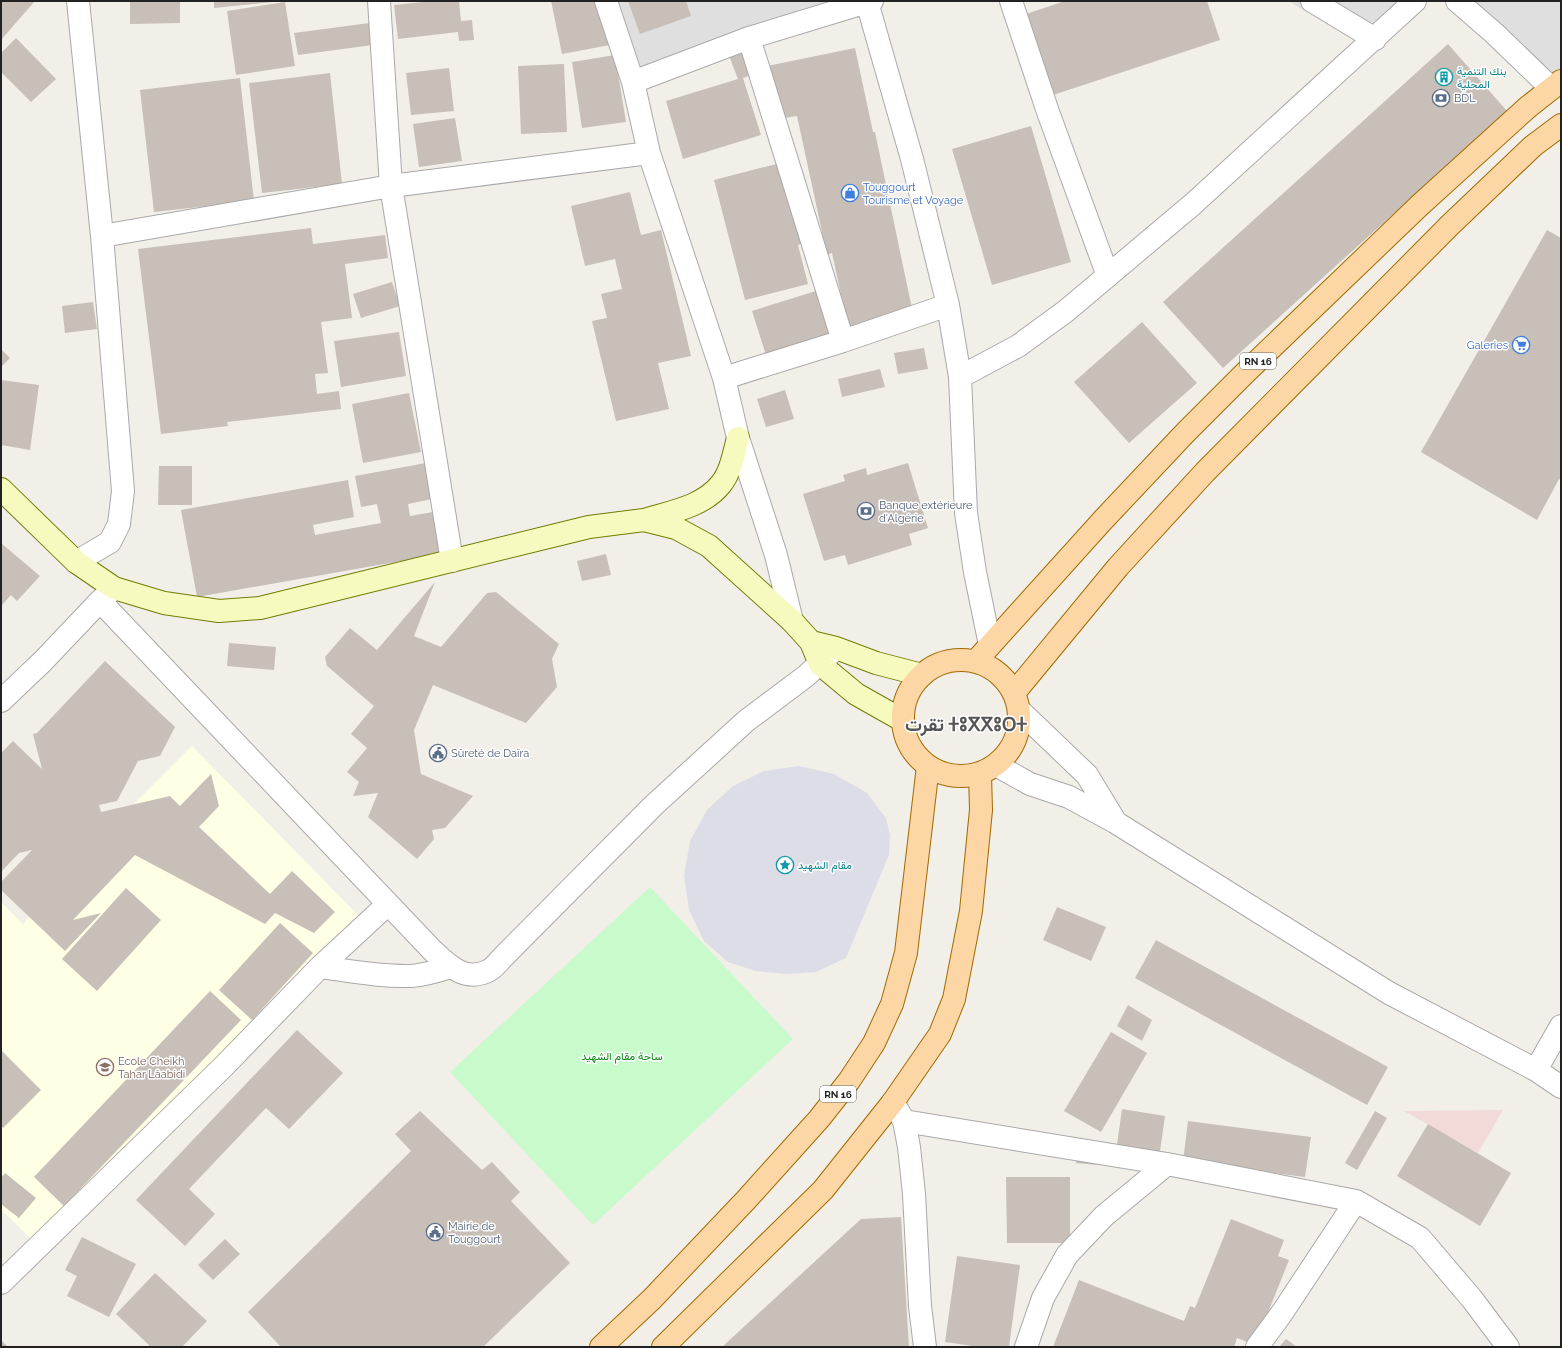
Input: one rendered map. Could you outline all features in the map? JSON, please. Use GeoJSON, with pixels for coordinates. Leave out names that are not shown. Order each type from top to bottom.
{"type":"FeatureCollection","features":[{"type":"Feature","properties":{"kind":"main road","name":"RN 16"},"geometry":{"type":"LineString","coordinates":[[975,662],[1103,520],[1186,432],[1234,384],[1420,205],[1528,107],[1556,85]]}},
{"type":"Feature","properties":{"kind":"main road"},"geometry":{"type":"LineString","coordinates":[[1016,701],[1118,567],[1204,472],[1450,225],[1533,146],[1561,125]]}},
{"type":"Feature","properties":{"kind":"main road"},"geometry":{"type":"LineString","coordinates":[[1,489],[76,562],[107,595],[219,611],[260,608],[589,527],[644,520],[680,510],[707,498],[722,484],[731,466],[738,438]]}},
{"type":"Feature","properties":{"kind":"main road"},"geometry":{"type":"LineString","coordinates":[[644,520],[676,528],[709,546],[792,621],[811,642],[820,664],[856,694],[902,720]]}},
{"type":"Feature","properties":{"kind":"main road"},"geometry":{"type":"LineString","coordinates":[[811,642],[836,648],[876,663],[922,675]]}},
{"type":"Feature","properties":{"kind":"main road"},"geometry":{"type":"LineString","coordinates":[[959,660],[975,662],[992,668],[1005,679],[1016,701],[1019,727],[1015,741],[1007,755],[988,769],[962,776],[945,774],[928,766],[915,754],[906,738],[902,720],[905,702],[912,685],[922,675],[941,664],[959,660]]}},
{"type":"Feature","properties":{"kind":"main road","name":"RN 16"},"geometry":{"type":"LineString","coordinates":[[601,1347],[657,1294],[746,1200],[819,1119],[849,1081],[874,1043],[892,1004],[906,953],[928,766]]}},
{"type":"Feature","properties":{"kind":"main road"},"geometry":{"type":"LineString","coordinates":[[663,1347],[823,1190],[898,1112],[940,1034],[954,999],[971,911],[981,810],[988,769]]}},
{"type":"Feature","properties":{"kind":"street"},"geometry":{"type":"LineString","coordinates":[[76,562],[110,542],[119,524],[122,510],[123,491],[102,236],[78,1]]}},
{"type":"Feature","properties":{"kind":"street"},"geometry":{"type":"LineString","coordinates":[[379,1],[391,186],[452,561]]}},
{"type":"Feature","properties":{"kind":"street"},"geometry":{"type":"LineString","coordinates":[[606,1],[633,82],[649,153],[724,378],[738,438],[776,555],[792,621]]}},
{"type":"Feature","properties":{"kind":"street"},"geometry":{"type":"LineString","coordinates":[[633,82],[750,38],[869,1],[912,158],[948,305],[960,377],[966,513],[975,572],[990,645]]}},
{"type":"Feature","properties":{"kind":"street"},"geometry":{"type":"LineString","coordinates":[[1011,1],[1048,112],[1108,276]]}},
{"type":"Feature","properties":{"kind":"street"},"geometry":{"type":"LineString","coordinates":[[1312,1],[1375,39]]}},
{"type":"Feature","properties":{"kind":"street"},"geometry":{"type":"LineString","coordinates":[[960,377],[1018,346],[1066,311],[1193,204],[1415,1]]}},
{"type":"Feature","properties":{"kind":"street"},"geometry":{"type":"LineString","coordinates":[[1457,1],[1556,85]]}},
{"type":"Feature","properties":{"kind":"street"},"geometry":{"type":"LineString","coordinates":[[750,38],[843,341]]}},
{"type":"Feature","properties":{"kind":"street"},"geometry":{"type":"LineString","coordinates":[[102,236],[391,186],[649,153]]}},
{"type":"Feature","properties":{"kind":"street"},"geometry":{"type":"LineString","coordinates":[[724,378],[843,341],[948,305]]}},
{"type":"Feature","properties":{"kind":"street"},"geometry":{"type":"LineString","coordinates":[[1,701],[107,595],[388,904],[450,967],[463,974],[474,975],[489,970],[665,794],[762,708],[820,664],[836,648]]}},
{"type":"Feature","properties":{"kind":"street"},"geometry":{"type":"LineString","coordinates":[[1016,701],[1087,776],[1115,822]]}},
{"type":"Feature","properties":{"kind":"street"},"geometry":{"type":"LineString","coordinates":[[988,769],[1068,797],[1115,822],[1389,993],[1536,1070],[1561,1088]]}},
{"type":"Feature","properties":{"kind":"street"},"geometry":{"type":"LineString","coordinates":[[1,1283],[224,1066],[320,967],[388,904]]}},
{"type":"Feature","properties":{"kind":"street"},"geometry":{"type":"LineString","coordinates":[[320,967],[380,975],[412,976],[433,973],[450,967]]}},
{"type":"Feature","properties":{"kind":"street"},"geometry":{"type":"LineString","coordinates":[[1536,1070],[1561,1026]]}},
{"type":"Feature","properties":{"kind":"street"},"geometry":{"type":"LineString","coordinates":[[925,1347],[920,1306],[914,1194],[898,1112],[1356,1201],[1420,1238],[1472,1299],[1508,1347]]}},
{"type":"Feature","properties":{"kind":"street"},"geometry":{"type":"LineString","coordinates":[[1026,1347],[1043,1298],[1067,1255],[1104,1216],[1167,1164]]}},
{"type":"Feature","properties":{"kind":"street"},"geometry":{"type":"LineString","coordinates":[[1257,1347],[1356,1201]]}},
{"type":"Feature","properties":{"kind":"shaded area"},"geometry":{"type":"Polygon","coordinates":[[[611,1],[880,1],[630,78],[611,1]]]}},
{"type":"Feature","properties":{"kind":"shaded area"},"geometry":{"type":"Polygon","coordinates":[[[1288,1],[1419,1],[1388,30],[1333,27],[1288,1]]]}},
{"type":"Feature","properties":{"kind":"shaded area"},"geometry":{"type":"Polygon","coordinates":[[[1455,1],[1561,1],[1561,81],[1455,1]]]}},
{"type":"Feature","properties":{"kind":"shaded area","name":"Ecole Cheikh Tahar Lâabidi"},"geometry":{"type":"Polygon","coordinates":[[[192,746],[358,915],[36,1244],[1,1209],[1,902],[23,924],[100,838],[192,746]]]}},
{"type":"Feature","properties":{"kind":"shaded area","name":"مقام الشهيد"},"geometry":{"type":"Polygon","coordinates":[[[799,766],[834,774],[867,793],[886,818],[890,835],[889,855],[846,958],[816,972],[787,974],[755,971],[728,962],[704,941],[689,910],[684,875],[690,841],[707,810],[733,786],[764,771],[799,766]]]}},
{"type":"Feature","properties":{"kind":"shaded area"},"geometry":{"type":"Polygon","coordinates":[[[1503,1110],[1478,1153],[1404,1111],[1503,1110]]]}},
{"type":"Feature","properties":{"kind":"green space","name":"ساحة مقام الشهيد"},"geometry":{"type":"Polygon","coordinates":[[[650,887],[793,1039],[593,1225],[450,1072],[650,887]]]}},
{"type":"Feature","properties":{"kind":"building"},"geometry":{"type":"Polygon","coordinates":[[[1,1],[35,1],[1,40],[1,1]]]}},
{"type":"Feature","properties":{"kind":"building"},"geometry":{"type":"Polygon","coordinates":[[[130,1],[180,1],[180,23],[130,24],[130,1]]]}},
{"type":"Feature","properties":{"kind":"building"},"geometry":{"type":"Polygon","coordinates":[[[214,1],[273,1],[273,2],[214,8],[214,1]]]}},
{"type":"Feature","properties":{"kind":"building"},"geometry":{"type":"Polygon","coordinates":[[[433,1],[459,1],[461,21],[472,20],[474,40],[459,41],[458,32],[398,39],[394,5],[433,1]]]}},
{"type":"Feature","properties":{"kind":"building"},"geometry":{"type":"Polygon","coordinates":[[[551,1],[601,1],[610,45],[562,54],[551,1]]]}},
{"type":"Feature","properties":{"kind":"building"},"geometry":{"type":"Polygon","coordinates":[[[628,1],[686,1],[691,16],[640,34],[628,1]]]}},
{"type":"Feature","properties":{"kind":"building"},"geometry":{"type":"Polygon","coordinates":[[[1065,1],[1207,1],[1220,40],[1050,96],[1023,15],[1065,1]]]}},
{"type":"Feature","properties":{"kind":"building"},"geometry":{"type":"Polygon","coordinates":[[[285,2],[295,66],[236,75],[227,11],[285,2]]]}},
{"type":"Feature","properties":{"kind":"building"},"geometry":{"type":"Polygon","coordinates":[[[377,22],[380,44],[298,55],[294,33],[377,22]]]}},
{"type":"Feature","properties":{"kind":"building"},"geometry":{"type":"Polygon","coordinates":[[[740,34],[755,74],[743,78],[761,135],[683,159],[666,101],[738,79],[723,40],[740,34]]]}},
{"type":"Feature","properties":{"kind":"building"},"geometry":{"type":"Polygon","coordinates":[[[16,38],[56,79],[31,102],[1,72],[1,53],[16,38]]]}},
{"type":"Feature","properties":{"kind":"building"},"geometry":{"type":"Polygon","coordinates":[[[1448,44],[1507,111],[1223,368],[1163,302],[1448,44]]]}},
{"type":"Feature","properties":{"kind":"building","name":"Touggourt Tourisme et Voyage"},"geometry":{"type":"Polygon","coordinates":[[[855,48],[873,132],[875,132],[915,323],[850,336],[832,253],[827,255],[797,116],[778,119],[767,66],[855,48]]]}},
{"type":"Feature","properties":{"kind":"building"},"geometry":{"type":"Polygon","coordinates":[[[615,55],[626,122],[582,128],[572,62],[615,55]]]}},
{"type":"Feature","properties":{"kind":"building"},"geometry":{"type":"Polygon","coordinates":[[[564,64],[567,132],[521,134],[518,66],[564,64]]]}},
{"type":"Feature","properties":{"kind":"building"},"geometry":{"type":"Polygon","coordinates":[[[449,68],[454,111],[411,115],[406,73],[449,68]]]}},
{"type":"Feature","properties":{"kind":"building"},"geometry":{"type":"Polygon","coordinates":[[[330,73],[342,184],[262,193],[249,83],[330,73]]]}},
{"type":"Feature","properties":{"kind":"building"},"geometry":{"type":"Polygon","coordinates":[[[240,78],[254,201],[154,212],[140,90],[240,78]]]}},
{"type":"Feature","properties":{"kind":"building"},"geometry":{"type":"Polygon","coordinates":[[[455,118],[462,161],[419,167],[413,124],[455,118]]]}},
{"type":"Feature","properties":{"kind":"building"},"geometry":{"type":"Polygon","coordinates":[[[1031,126],[1071,262],[992,285],[952,149],[1031,126]]]}},
{"type":"Feature","properties":{"kind":"building"},"geometry":{"type":"Polygon","coordinates":[[[780,163],[801,244],[798,245],[808,284],[745,300],[714,180],[780,163]]]}},
{"type":"Feature","properties":{"kind":"building"},"geometry":{"type":"Polygon","coordinates":[[[630,192],[641,235],[661,230],[691,356],[658,363],[669,409],[616,421],[592,321],[607,318],[601,294],[622,289],[615,259],[585,266],[571,206],[630,192]]]}},
{"type":"Feature","properties":{"kind":"building"},"geometry":{"type":"Polygon","coordinates":[[[311,228],[313,244],[385,235],[388,258],[345,264],[352,318],[321,322],[328,373],[315,374],[317,394],[339,391],[341,409],[227,422],[228,426],[161,434],[138,249],[311,228]]]}},
{"type":"Feature","properties":{"kind":"building","name":"Galeries"},"geometry":{"type":"Polygon","coordinates":[[[1547,230],[1561,238],[1561,480],[1559,479],[1537,520],[1421,452],[1547,230]]]}},
{"type":"Feature","properties":{"kind":"building"},"geometry":{"type":"Polygon","coordinates":[[[392,282],[400,306],[361,318],[353,294],[392,282]]]}},
{"type":"Feature","properties":{"kind":"building"},"geometry":{"type":"Polygon","coordinates":[[[819,290],[833,334],[766,355],[752,311],[819,290]]]}},
{"type":"Feature","properties":{"kind":"building"},"geometry":{"type":"Polygon","coordinates":[[[93,302],[97,329],[65,333],[62,306],[93,302]]]}},
{"type":"Feature","properties":{"kind":"building"},"geometry":{"type":"Polygon","coordinates":[[[1142,322],[1197,383],[1129,443],[1074,382],[1142,322]]]}},
{"type":"Feature","properties":{"kind":"building"},"geometry":{"type":"Polygon","coordinates":[[[399,332],[406,376],[341,387],[334,341],[399,332]]]}},
{"type":"Feature","properties":{"kind":"building"},"geometry":{"type":"Polygon","coordinates":[[[924,348],[928,369],[898,374],[894,353],[924,348]]]}},
{"type":"Feature","properties":{"kind":"building"},"geometry":{"type":"Polygon","coordinates":[[[1,349],[10,358],[1,367],[1,349]]]}},
{"type":"Feature","properties":{"kind":"building"},"geometry":{"type":"Polygon","coordinates":[[[880,369],[885,387],[842,397],[838,379],[880,369]]]}},
{"type":"Feature","properties":{"kind":"building"},"geometry":{"type":"Polygon","coordinates":[[[1,380],[39,385],[30,450],[1,445],[1,380]]]}},
{"type":"Feature","properties":{"kind":"building"},"geometry":{"type":"Polygon","coordinates":[[[785,390],[794,419],[766,427],[757,399],[785,390]]]}},
{"type":"Feature","properties":{"kind":"building"},"geometry":{"type":"Polygon","coordinates":[[[409,393],[421,452],[363,463],[352,404],[409,393]]]}},
{"type":"Feature","properties":{"kind":"building"},"geometry":{"type":"Polygon","coordinates":[[[426,463],[432,499],[408,504],[410,516],[433,512],[441,554],[197,597],[181,510],[348,480],[354,517],[313,525],[315,535],[381,523],[377,504],[361,507],[355,476],[426,463]]]}},
{"type":"Feature","properties":{"kind":"building","name":"Banque extérieure d'Algérie"},"geometry":{"type":"Polygon","coordinates":[[[908,463],[928,528],[909,534],[912,545],[848,565],[845,555],[824,561],[803,494],[845,481],[843,475],[866,468],[867,475],[908,463]]]}},
{"type":"Feature","properties":{"kind":"building"},"geometry":{"type":"Polygon","coordinates":[[[159,466],[192,466],[192,505],[158,505],[159,466]]]}},
{"type":"Feature","properties":{"kind":"building"},"geometry":{"type":"Polygon","coordinates":[[[1,543],[40,576],[17,601],[11,595],[1,606],[1,543]]]}},
{"type":"Feature","properties":{"kind":"building"},"geometry":{"type":"Polygon","coordinates":[[[606,554],[611,575],[582,581],[577,561],[606,554]]]}},
{"type":"Feature","properties":{"kind":"building"},"geometry":{"type":"Polygon","coordinates":[[[435,582],[414,636],[441,647],[487,593],[496,592],[559,644],[552,659],[557,687],[526,723],[433,685],[414,730],[421,774],[473,796],[445,828],[432,830],[434,839],[417,859],[368,817],[378,793],[353,796],[359,782],[347,772],[367,748],[351,734],[374,706],[327,666],[325,657],[350,628],[377,650],[435,582]]]}},
{"type":"Feature","properties":{"kind":"building"},"geometry":{"type":"Polygon","coordinates":[[[229,643],[276,647],[274,670],[227,666],[229,643]]]}},
{"type":"Feature","properties":{"kind":"building"},"geometry":{"type":"Polygon","coordinates":[[[105,661],[175,727],[160,756],[138,761],[117,801],[99,805],[101,812],[170,796],[180,806],[211,774],[219,806],[199,827],[270,894],[292,871],[335,912],[314,933],[275,913],[265,924],[135,855],[73,920],[101,913],[65,951],[1,890],[1,882],[32,850],[19,853],[1,872],[1,753],[13,741],[42,769],[33,734],[37,733],[105,661]]]}},
{"type":"Feature","properties":{"kind":"building"},"geometry":{"type":"Polygon","coordinates":[[[126,888],[161,920],[97,991],[62,959],[126,888]]]}},
{"type":"Feature","properties":{"kind":"building"},"geometry":{"type":"Polygon","coordinates":[[[1057,907],[1106,927],[1091,961],[1043,940],[1057,907]]]}},
{"type":"Feature","properties":{"kind":"building"},"geometry":{"type":"Polygon","coordinates":[[[280,923],[313,953],[252,1020],[219,990],[280,923]]]}},
{"type":"Feature","properties":{"kind":"building"},"geometry":{"type":"Polygon","coordinates":[[[1156,940],[1388,1067],[1367,1105],[1135,978],[1156,940]]]}},
{"type":"Feature","properties":{"kind":"building"},"geometry":{"type":"Polygon","coordinates":[[[210,991],[241,1020],[64,1206],[34,1177],[210,991]]]}},
{"type":"Feature","properties":{"kind":"building"},"geometry":{"type":"Polygon","coordinates":[[[1128,1005],[1152,1020],[1142,1041],[1117,1026],[1128,1005]]]}},
{"type":"Feature","properties":{"kind":"building"},"geometry":{"type":"Polygon","coordinates":[[[297,1030],[343,1073],[289,1129],[266,1108],[189,1189],[215,1214],[185,1246],[136,1200],[297,1030]]]}},
{"type":"Feature","properties":{"kind":"building"},"geometry":{"type":"Polygon","coordinates":[[[1111,1032],[1147,1053],[1101,1132],[1064,1111],[1111,1032]]]}},
{"type":"Feature","properties":{"kind":"building"},"geometry":{"type":"Polygon","coordinates":[[[1,1050],[41,1090],[3,1128],[1,1125],[1,1050]]]}},
{"type":"Feature","properties":{"kind":"building"},"geometry":{"type":"Polygon","coordinates":[[[1122,1109],[1165,1116],[1159,1158],[1116,1152],[1122,1109]]]}},
{"type":"Feature","properties":{"kind":"building","name":"Mairie de Touggourt"},"geometry":{"type":"Polygon","coordinates":[[[420,1111],[482,1170],[492,1162],[520,1192],[511,1201],[570,1263],[483,1347],[281,1347],[248,1312],[411,1151],[395,1134],[420,1111]]]}},
{"type":"Feature","properties":{"kind":"building"},"geometry":{"type":"Polygon","coordinates":[[[1375,1111],[1387,1118],[1357,1170],[1345,1163],[1375,1111]]]}},
{"type":"Feature","properties":{"kind":"building"},"geometry":{"type":"Polygon","coordinates":[[[1188,1121],[1311,1137],[1305,1177],[1183,1161],[1188,1121]]]}},
{"type":"Feature","properties":{"kind":"building"},"geometry":{"type":"Polygon","coordinates":[[[1428,1124],[1511,1173],[1480,1226],[1397,1176],[1428,1124]]]}},
{"type":"Feature","properties":{"kind":"building"},"geometry":{"type":"Polygon","coordinates":[[[1077,1153],[1099,1155],[1098,1165],[1076,1163],[1077,1153]]]}},
{"type":"Feature","properties":{"kind":"building"},"geometry":{"type":"Polygon","coordinates":[[[5,1173],[36,1198],[19,1218],[1,1204],[1,1178],[5,1173]]]}},
{"type":"Feature","properties":{"kind":"building"},"geometry":{"type":"Polygon","coordinates":[[[1006,1177],[1070,1177],[1070,1243],[1007,1243],[1006,1177]]]}},
{"type":"Feature","properties":{"kind":"building"},"geometry":{"type":"Polygon","coordinates":[[[901,1217],[909,1347],[722,1347],[861,1219],[901,1217]]]}},
{"type":"Feature","properties":{"kind":"building"},"geometry":{"type":"Polygon","coordinates":[[[1231,1219],[1284,1240],[1278,1256],[1289,1260],[1255,1345],[1237,1338],[1234,1347],[1053,1347],[1079,1280],[1184,1321],[1190,1306],[1195,1308],[1231,1219]]]}},
{"type":"Feature","properties":{"kind":"building"},"geometry":{"type":"Polygon","coordinates":[[[82,1237],[136,1264],[109,1317],[67,1296],[77,1276],[65,1270],[82,1237]]]}},
{"type":"Feature","properties":{"kind":"building"},"geometry":{"type":"Polygon","coordinates":[[[225,1239],[240,1254],[213,1280],[198,1265],[225,1239]]]}},
{"type":"Feature","properties":{"kind":"building"},"geometry":{"type":"Polygon","coordinates":[[[957,1256],[1020,1265],[1009,1347],[980,1347],[945,1342],[957,1256]]]}},
{"type":"Feature","properties":{"kind":"building"},"geometry":{"type":"Polygon","coordinates":[[[155,1273],[207,1321],[182,1347],[148,1347],[149,1345],[116,1314],[155,1273]]]}},
{"type":"Feature","properties":{"kind":"building"},"geometry":{"type":"Polygon","coordinates":[[[1286,1339],[1297,1347],[1279,1347],[1286,1339]]]}},
{"type":"Feature","properties":{"kind":"building"},"geometry":{"type":"Polygon","coordinates":[[[1,1340],[8,1347],[1,1347],[1,1340]]]}},
{"type":"Feature","properties":{"kind":"place","name":"بنك التنمية المحلية"},"geometry":{"type":"Point","coordinates":[1444,77]}},
{"type":"Feature","properties":{"kind":"place","name":"BDL"},"geometry":{"type":"Point","coordinates":[1441,98]}},
{"type":"Feature","properties":{"kind":"place","name":"Touggourt Tourisme et Voyage"},"geometry":{"type":"Point","coordinates":[850,193]}},
{"type":"Feature","properties":{"kind":"place","name":"Galeries"},"geometry":{"type":"Point","coordinates":[1521,345]}},
{"type":"Feature","properties":{"kind":"place","name":"Banque extérieure d'Algérie"},"geometry":{"type":"Point","coordinates":[866,511]}},
{"type":"Feature","properties":{"kind":"place","name":"Sûreté de Daïra"},"geometry":{"type":"Point","coordinates":[438,753]}},
{"type":"Feature","properties":{"kind":"place","name":"مقام الشهيد"},"geometry":{"type":"Point","coordinates":[785,865]}},
{"type":"Feature","properties":{"kind":"place","name":"Ecole Cheikh Tahar Lâabidi"},"geometry":{"type":"Point","coordinates":[105,1067]}},
{"type":"Feature","properties":{"kind":"place","name":"Mairie de Touggourt"},"geometry":{"type":"Point","coordinates":[435,1232]}},
{"type":"Feature","properties":{"kind":"district","name":"تقرت ⵜⵓⴳⴳⵓⵔⵜ"},"geometry":{"type":"Point","coordinates":[966,724]}}]}
